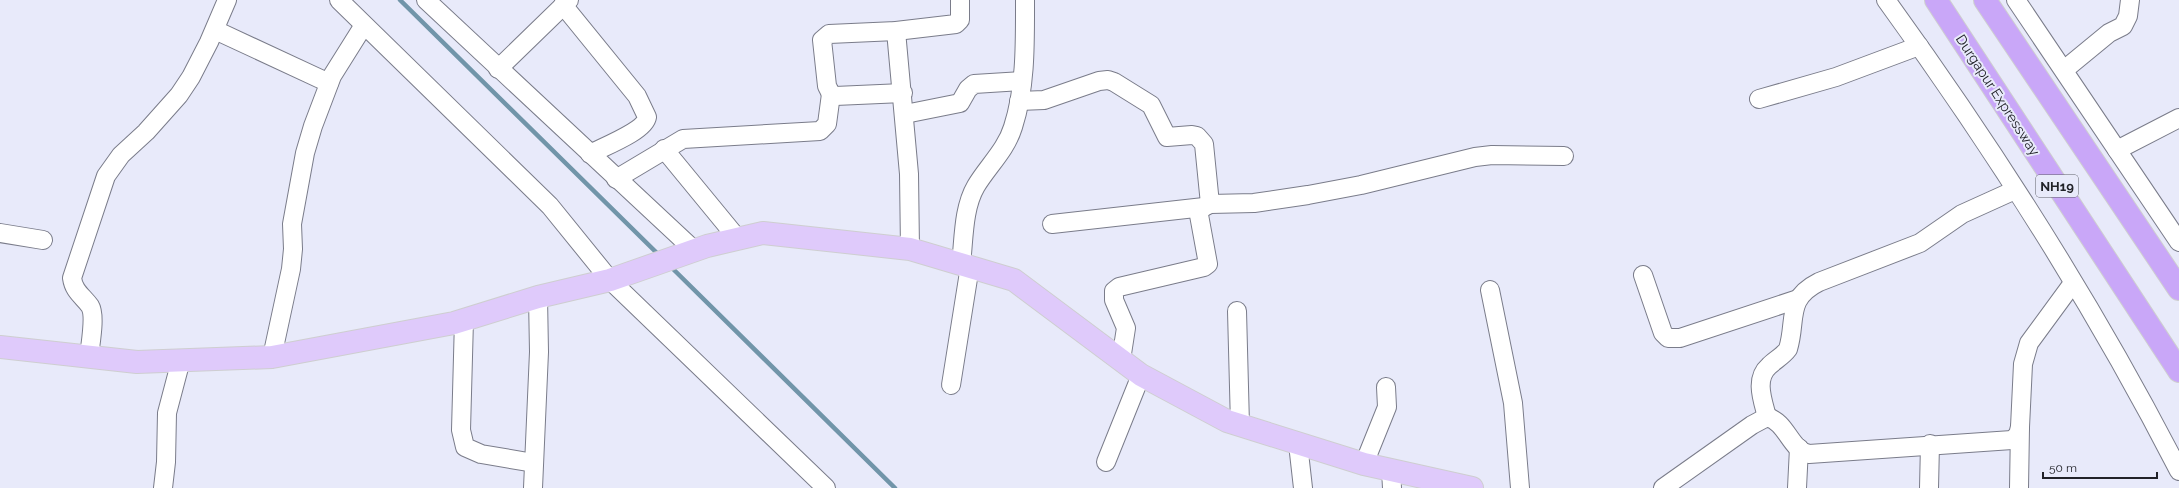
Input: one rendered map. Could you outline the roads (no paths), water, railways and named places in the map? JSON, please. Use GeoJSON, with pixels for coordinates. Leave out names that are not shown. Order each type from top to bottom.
{"type":"FeatureCollection","features":[{"type":"Feature","properties":{"kind":"highway","name":"Durgapur Expressway"},"geometry":{"type":"LineString","coordinates":[[1936,0],[2179,371]]}},
{"type":"Feature","properties":{"kind":"highway","name":"NH19"},"geometry":{"type":"LineString","coordinates":[[1985,0],[2179,289]]}},
{"type":"Feature","properties":{"kind":"main road"},"geometry":{"type":"LineString","coordinates":[[0,347],[136,362],[272,357],[464,320],[538,297],[616,277],[689,252],[763,233],[910,249],[1014,280],[1141,375],[1227,421],[1364,464],[1392,479],[1472,488]]}},
{"type":"Feature","properties":{"kind":"street"},"geometry":{"type":"LineString","coordinates":[[89,357],[93,314],[91,307],[75,290],[72,278],[106,176],[121,154],[146,132],[179,95],[191,77],[215,30],[227,0]]}},
{"type":"Feature","properties":{"kind":"street"},"geometry":{"type":"LineString","coordinates":[[339,0],[550,206],[616,277],[826,488]]}},
{"type":"Feature","properties":{"kind":"street"},"geometry":{"type":"LineString","coordinates":[[426,0],[590,154],[689,252]]}},
{"type":"Feature","properties":{"kind":"street"},"geometry":{"type":"LineString","coordinates":[[616,179],[683,139],[695,137],[820,131],[827,124],[830,94],[827,86],[821,46],[825,37],[829,34],[896,31],[956,24],[960,20],[960,0]]}},
{"type":"Feature","properties":{"kind":"street"},"geometry":{"type":"LineString","coordinates":[[951,385],[965,265],[970,199],[976,186],[1005,146],[1013,129],[1022,81],[1025,46],[1025,0]]}},
{"type":"Feature","properties":{"kind":"street"},"geometry":{"type":"LineString","coordinates":[[1886,0],[1920,46],[2015,190],[2073,283],[2149,413],[2179,471]]}},
{"type":"Feature","properties":{"kind":"street"},"geometry":{"type":"LineString","coordinates":[[2016,0],[2179,242]]}},
{"type":"Feature","properties":{"kind":"street"},"geometry":{"type":"LineString","coordinates":[[2064,70],[2109,33],[2123,26],[2128,16],[2130,0]]}},
{"type":"Feature","properties":{"kind":"street"},"geometry":{"type":"LineString","coordinates":[[498,68],[566,3],[637,96],[647,117],[645,124],[637,130],[590,154]]}},
{"type":"Feature","properties":{"kind":"street"},"geometry":{"type":"LineString","coordinates":[[272,357],[291,269],[293,249],[292,224],[305,154],[329,83],[364,25]]}},
{"type":"Feature","properties":{"kind":"street"},"geometry":{"type":"LineString","coordinates":[[215,30],[329,83]]}},
{"type":"Feature","properties":{"kind":"street"},"geometry":{"type":"LineString","coordinates":[[896,31],[905,114],[909,174],[910,249]]}},
{"type":"Feature","properties":{"kind":"street"},"geometry":{"type":"LineString","coordinates":[[1759,99],[1836,77],[1920,46]]}},
{"type":"Feature","properties":{"kind":"street"},"geometry":{"type":"LineString","coordinates":[[905,114],[960,103],[968,89],[974,84],[1022,81]]}},
{"type":"Feature","properties":{"kind":"street"},"geometry":{"type":"LineString","coordinates":[[1019,101],[1044,100],[1099,81],[1114,82],[1151,106],[1166,137],[1192,135],[1202,140],[1205,149],[1207,205]]}},
{"type":"Feature","properties":{"kind":"street"},"geometry":{"type":"LineString","coordinates":[[830,94],[835,96],[903,93]]}},
{"type":"Feature","properties":{"kind":"street"},"geometry":{"type":"LineString","coordinates":[[2118,150],[2179,118]]}},
{"type":"Feature","properties":{"kind":"street"},"geometry":{"type":"LineString","coordinates":[[664,149],[738,239]]}},
{"type":"Feature","properties":{"kind":"street"},"geometry":{"type":"LineString","coordinates":[[1052,224],[1207,205],[1254,204],[1367,184],[1475,157],[1492,155],[1564,156]]}},
{"type":"Feature","properties":{"kind":"street"},"geometry":{"type":"LineString","coordinates":[[1643,275],[1663,332],[1668,338],[1680,338],[1798,298],[1805,290],[1818,282],[1920,243],[1962,214],[2015,190]]}},
{"type":"Feature","properties":{"kind":"street"},"geometry":{"type":"LineString","coordinates":[[1121,360],[1126,328],[1114,300],[1114,291],[1120,287],[1204,267],[1208,264],[1199,215],[1200,209],[1207,205]]}},
{"type":"Feature","properties":{"kind":"street"},"geometry":{"type":"LineString","coordinates":[[0,233],[43,240]]}},
{"type":"Feature","properties":{"kind":"street"},"geometry":{"type":"LineString","coordinates":[[2019,488],[2023,364],[2029,343],[2073,283]]}},
{"type":"Feature","properties":{"kind":"street"},"geometry":{"type":"LineString","coordinates":[[1490,290],[1513,403],[1520,488]]}},
{"type":"Feature","properties":{"kind":"street"},"geometry":{"type":"LineString","coordinates":[[532,488],[539,345],[538,297]]}},
{"type":"Feature","properties":{"kind":"street"},"geometry":{"type":"LineString","coordinates":[[1798,298],[1788,349],[1767,367],[1761,378],[1761,393],[1767,417],[1779,423],[1804,452],[1822,454],[1930,444],[2012,440],[2018,435],[2020,426]]}},
{"type":"Feature","properties":{"kind":"street"},"geometry":{"type":"LineString","coordinates":[[1237,311],[1240,425]]}},
{"type":"Feature","properties":{"kind":"street"},"geometry":{"type":"LineString","coordinates":[[464,320],[462,440],[465,447],[472,451],[534,463]]}},
{"type":"Feature","properties":{"kind":"street"},"geometry":{"type":"LineString","coordinates":[[163,488],[167,413],[181,360]]}},
{"type":"Feature","properties":{"kind":"street"},"geometry":{"type":"LineString","coordinates":[[1106,462],[1141,375]]}},
{"type":"Feature","properties":{"kind":"street"},"geometry":{"type":"LineString","coordinates":[[1364,464],[1387,407],[1386,387]]}},
{"type":"Feature","properties":{"kind":"street"},"geometry":{"type":"LineString","coordinates":[[1663,488],[1752,425],[1767,417]]}},
{"type":"Feature","properties":{"kind":"street"},"geometry":{"type":"LineString","coordinates":[[1298,444],[1303,488]]}},
{"type":"Feature","properties":{"kind":"street"},"geometry":{"type":"LineString","coordinates":[[1929,488],[1930,444]]}},
{"type":"Feature","properties":{"kind":"street"},"geometry":{"type":"LineString","coordinates":[[1796,488],[1799,448]]}},
{"type":"Feature","properties":{"kind":"waterway"},"geometry":{"type":"LineString","coordinates":[[400,0],[660,256]]}},
{"type":"Feature","properties":{"kind":"waterway"},"geometry":{"type":"LineString","coordinates":[[669,265],[895,488]]}}]}
